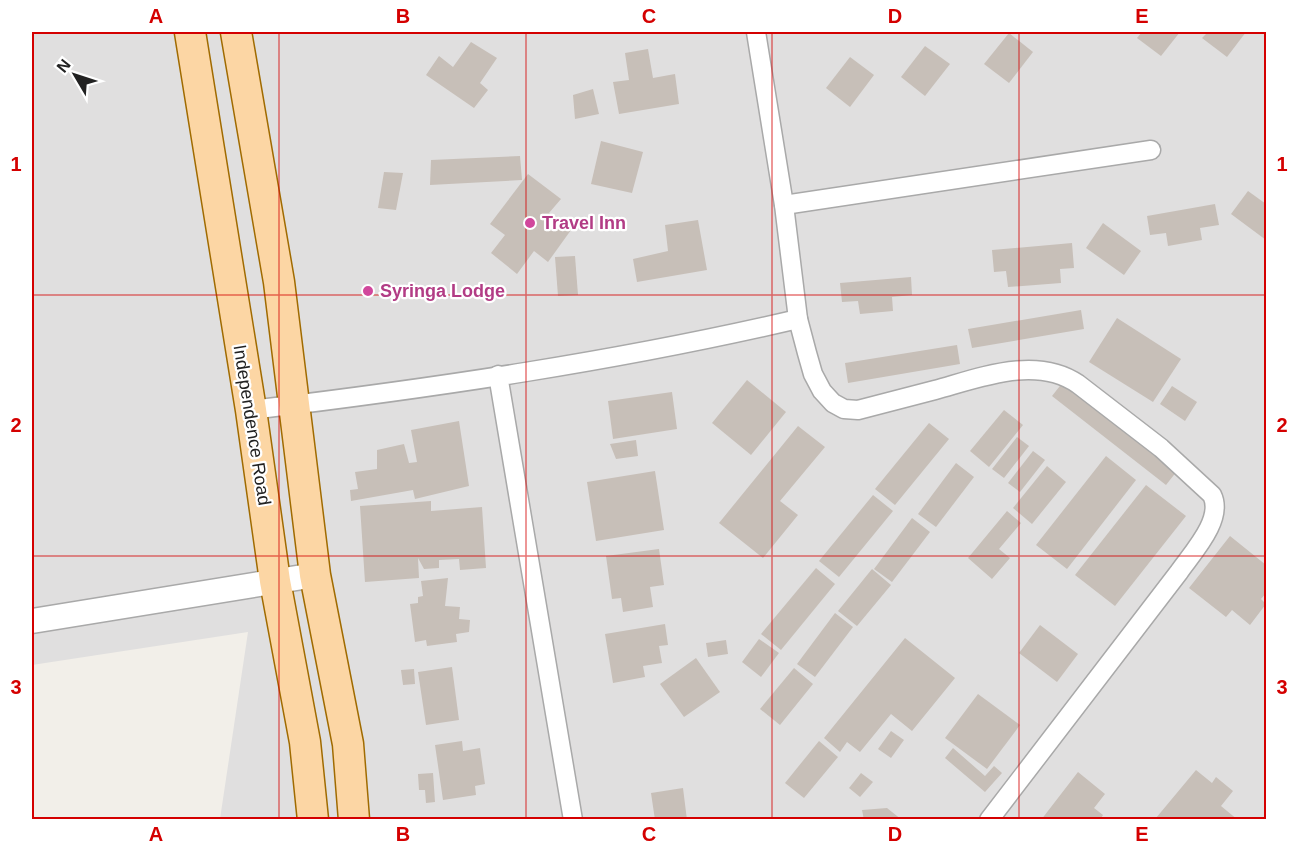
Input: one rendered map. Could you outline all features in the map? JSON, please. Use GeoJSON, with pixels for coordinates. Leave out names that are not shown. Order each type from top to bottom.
{"type":"FeatureCollection","features":[{"type":"Feature","properties":{"kind":"main road","name":"Independence Road"},"geometry":{"type":"LineString","coordinates":[[190,32],[251,410],[275,581],[305,742],[313,819]]}},
{"type":"Feature","properties":{"kind":"main road"},"geometry":{"type":"LineString","coordinates":[[236,32],[279,282],[315,575],[348,744],[354,819]]}},
{"type":"Feature","properties":{"kind":"street"},"geometry":{"type":"LineString","coordinates":[[756,32],[784,205],[798,319],[813,374],[822,391],[833,403],[844,408],[858,410],[981,376],[1015,371],[1054,373],[1073,380],[1161,448],[1212,495],[1216,504],[1214,517],[1203,538],[1179,572],[989,819]]}},
{"type":"Feature","properties":{"kind":"street"},"geometry":{"type":"LineString","coordinates":[[784,205],[1150,150]]}},
{"type":"Feature","properties":{"kind":"street"},"geometry":{"type":"LineString","coordinates":[[251,410],[498,375],[713,339],[798,319]]}},
{"type":"Feature","properties":{"kind":"street"},"geometry":{"type":"LineString","coordinates":[[498,375],[573,819]]}},
{"type":"Feature","properties":{"kind":"street"},"geometry":{"type":"LineString","coordinates":[[32,621],[315,575]]}},
{"type":"Feature","properties":{"kind":"shaded area"},"geometry":{"type":"Polygon","coordinates":[[[32,32],[1266,32],[1266,819],[220,819],[248,632],[32,665],[32,32]]]}},
{"type":"Feature","properties":{"kind":"building"},"geometry":{"type":"Polygon","coordinates":[[[1142,32],[1180,32],[1161,56],[1137,38],[1142,32]]]}},
{"type":"Feature","properties":{"kind":"building"},"geometry":{"type":"Polygon","coordinates":[[[1208,32],[1246,32],[1227,57],[1202,38],[1208,32]]]}},
{"type":"Feature","properties":{"kind":"building"},"geometry":{"type":"Polygon","coordinates":[[[1009,33],[1033,52],[1009,83],[984,64],[1009,33]]]}},
{"type":"Feature","properties":{"kind":"building"},"geometry":{"type":"Polygon","coordinates":[[[471,42],[497,58],[480,83],[488,90],[474,108],[426,75],[439,56],[453,67],[471,42]]]}},
{"type":"Feature","properties":{"kind":"building"},"geometry":{"type":"Polygon","coordinates":[[[925,46],[950,64],[925,96],[901,77],[925,46]]]}},
{"type":"Feature","properties":{"kind":"building"},"geometry":{"type":"Polygon","coordinates":[[[648,49],[653,78],[675,74],[679,104],[619,114],[613,82],[629,80],[625,53],[648,49]]]}},
{"type":"Feature","properties":{"kind":"building"},"geometry":{"type":"Polygon","coordinates":[[[850,57],[874,75],[850,107],[826,88],[850,57]]]}},
{"type":"Feature","properties":{"kind":"building"},"geometry":{"type":"Polygon","coordinates":[[[593,89],[599,114],[575,119],[573,95],[593,89]]]}},
{"type":"Feature","properties":{"kind":"building"},"geometry":{"type":"Polygon","coordinates":[[[601,141],[643,152],[632,193],[591,184],[601,141]]]}},
{"type":"Feature","properties":{"kind":"building"},"geometry":{"type":"Polygon","coordinates":[[[520,156],[522,180],[430,185],[431,160],[520,156]]]}},
{"type":"Feature","properties":{"kind":"building"},"geometry":{"type":"Polygon","coordinates":[[[384,172],[403,173],[396,210],[378,208],[384,172]]]}},
{"type":"Feature","properties":{"kind":"building"},"geometry":{"type":"Polygon","coordinates":[[[528,174],[561,199],[549,213],[571,230],[548,262],[534,251],[517,274],[491,253],[505,235],[490,224],[528,174]]]}},
{"type":"Feature","properties":{"kind":"building"},"geometry":{"type":"Polygon","coordinates":[[[1248,191],[1266,204],[1266,240],[1231,214],[1248,191]]]}},
{"type":"Feature","properties":{"kind":"building"},"geometry":{"type":"Polygon","coordinates":[[[1215,204],[1219,225],[1200,228],[1202,240],[1168,246],[1166,233],[1150,235],[1147,216],[1215,204]]]}},
{"type":"Feature","properties":{"kind":"building"},"geometry":{"type":"Polygon","coordinates":[[[698,220],[707,270],[637,282],[633,259],[668,251],[665,225],[698,220]]]}},
{"type":"Feature","properties":{"kind":"building"},"geometry":{"type":"Polygon","coordinates":[[[1103,223],[1141,251],[1124,275],[1086,248],[1103,223]]]}},
{"type":"Feature","properties":{"kind":"building"},"geometry":{"type":"Polygon","coordinates":[[[1072,243],[1074,268],[1060,269],[1061,283],[1008,287],[1006,271],[994,272],[992,250],[1072,243]]]}},
{"type":"Feature","properties":{"kind":"building"},"geometry":{"type":"Polygon","coordinates":[[[575,256],[578,295],[558,296],[555,257],[575,256]]]}},
{"type":"Feature","properties":{"kind":"building"},"geometry":{"type":"Polygon","coordinates":[[[911,277],[912,295],[892,297],[893,311],[860,314],[858,301],[842,302],[840,283],[911,277]]]}},
{"type":"Feature","properties":{"kind":"building"},"geometry":{"type":"Polygon","coordinates":[[[1081,310],[1084,329],[972,348],[968,329],[1081,310]]]}},
{"type":"Feature","properties":{"kind":"building"},"geometry":{"type":"Polygon","coordinates":[[[1117,318],[1181,359],[1153,402],[1089,362],[1117,318]]]}},
{"type":"Feature","properties":{"kind":"building"},"geometry":{"type":"Polygon","coordinates":[[[957,345],[960,364],[848,383],[845,363],[957,345]]]}},
{"type":"Feature","properties":{"kind":"building"},"geometry":{"type":"Polygon","coordinates":[[[747,380],[786,412],[751,455],[712,423],[747,380]]]}},
{"type":"Feature","properties":{"kind":"building"},"geometry":{"type":"Polygon","coordinates":[[[1063,382],[1177,471],[1166,485],[1052,396],[1063,382]]]}},
{"type":"Feature","properties":{"kind":"building"},"geometry":{"type":"Polygon","coordinates":[[[1172,386],[1197,402],[1185,421],[1160,404],[1172,386]]]}},
{"type":"Feature","properties":{"kind":"building"},"geometry":{"type":"Polygon","coordinates":[[[672,392],[677,429],[613,439],[608,401],[672,392]]]}},
{"type":"Feature","properties":{"kind":"building"},"geometry":{"type":"Polygon","coordinates":[[[1004,410],[1023,425],[989,467],[970,451],[1004,410]]]}},
{"type":"Feature","properties":{"kind":"building"},"geometry":{"type":"Polygon","coordinates":[[[459,421],[469,486],[415,499],[413,490],[351,501],[350,490],[358,489],[355,472],[377,469],[377,450],[404,444],[409,463],[417,462],[411,430],[459,421]]]}},
{"type":"Feature","properties":{"kind":"building"},"geometry":{"type":"Polygon","coordinates":[[[929,423],[949,439],[895,505],[875,489],[929,423]]]}},
{"type":"Feature","properties":{"kind":"building"},"geometry":{"type":"Polygon","coordinates":[[[798,426],[825,447],[780,501],[798,515],[763,558],[719,523],[798,426]]]}},
{"type":"Feature","properties":{"kind":"building"},"geometry":{"type":"Polygon","coordinates":[[[1017,437],[1029,446],[1004,478],[992,469],[1017,437]]]}},
{"type":"Feature","properties":{"kind":"building"},"geometry":{"type":"Polygon","coordinates":[[[636,440],[638,456],[616,459],[610,444],[636,440]]]}},
{"type":"Feature","properties":{"kind":"building"},"geometry":{"type":"Polygon","coordinates":[[[1033,451],[1045,460],[1020,492],[1008,483],[1033,451]]]}},
{"type":"Feature","properties":{"kind":"building"},"geometry":{"type":"Polygon","coordinates":[[[1106,456],[1136,480],[1067,569],[1036,545],[1106,456]]]}},
{"type":"Feature","properties":{"kind":"building"},"geometry":{"type":"Polygon","coordinates":[[[956,463],[974,477],[936,527],[918,514],[956,463]]]}},
{"type":"Feature","properties":{"kind":"building"},"geometry":{"type":"Polygon","coordinates":[[[1047,466],[1066,482],[1032,524],[1013,508],[1047,466]]]}},
{"type":"Feature","properties":{"kind":"building"},"geometry":{"type":"Polygon","coordinates":[[[655,471],[664,530],[596,541],[587,482],[655,471]]]}},
{"type":"Feature","properties":{"kind":"building"},"geometry":{"type":"Polygon","coordinates":[[[1146,485],[1186,516],[1115,606],[1075,575],[1146,485]]]}},
{"type":"Feature","properties":{"kind":"building"},"geometry":{"type":"Polygon","coordinates":[[[873,495],[893,511],[839,577],[819,561],[873,495]]]}},
{"type":"Feature","properties":{"kind":"building"},"geometry":{"type":"Polygon","coordinates":[[[431,501],[431,511],[482,507],[486,568],[460,570],[459,559],[439,560],[439,568],[424,569],[418,558],[419,578],[365,582],[360,506],[431,501]]]}},
{"type":"Feature","properties":{"kind":"building"},"geometry":{"type":"Polygon","coordinates":[[[1007,511],[1021,523],[999,549],[1010,558],[992,579],[968,558],[1007,511]]]}},
{"type":"Feature","properties":{"kind":"building"},"geometry":{"type":"Polygon","coordinates":[[[912,518],[930,532],[892,582],[874,569],[912,518]]]}},
{"type":"Feature","properties":{"kind":"building"},"geometry":{"type":"Polygon","coordinates":[[[1230,536],[1266,565],[1266,593],[1261,599],[1266,604],[1250,625],[1232,610],[1226,617],[1189,588],[1230,536]]]}},
{"type":"Feature","properties":{"kind":"building"},"geometry":{"type":"Polygon","coordinates":[[[659,549],[664,585],[650,587],[653,607],[623,612],[621,598],[612,599],[606,556],[659,549]]]}},
{"type":"Feature","properties":{"kind":"building"},"geometry":{"type":"Polygon","coordinates":[[[816,568],[835,584],[781,650],[761,634],[816,568]]]}},
{"type":"Feature","properties":{"kind":"building"},"geometry":{"type":"Polygon","coordinates":[[[872,569],[891,585],[857,626],[838,611],[872,569]]]}},
{"type":"Feature","properties":{"kind":"building"},"geometry":{"type":"Polygon","coordinates":[[[448,578],[445,606],[460,607],[459,619],[470,620],[469,632],[456,634],[457,642],[427,646],[426,640],[415,642],[410,604],[418,603],[418,597],[423,596],[421,581],[448,578]]]}},
{"type":"Feature","properties":{"kind":"building"},"geometry":{"type":"Polygon","coordinates":[[[835,613],[853,627],[815,677],[797,664],[835,613]]]}},
{"type":"Feature","properties":{"kind":"building"},"geometry":{"type":"Polygon","coordinates":[[[665,624],[668,645],[659,646],[662,663],[643,666],[645,677],[613,683],[605,634],[665,624]]]}},
{"type":"Feature","properties":{"kind":"building"},"geometry":{"type":"Polygon","coordinates":[[[1040,625],[1078,654],[1057,682],[1019,653],[1040,625]]]}},
{"type":"Feature","properties":{"kind":"building"},"geometry":{"type":"Polygon","coordinates":[[[905,638],[955,678],[912,731],[891,714],[860,752],[847,742],[840,752],[824,738],[905,638]]]}},
{"type":"Feature","properties":{"kind":"building"},"geometry":{"type":"Polygon","coordinates":[[[759,639],[779,653],[761,677],[742,662],[759,639]]]}},
{"type":"Feature","properties":{"kind":"building"},"geometry":{"type":"Polygon","coordinates":[[[726,640],[728,654],[708,657],[706,643],[726,640]]]}},
{"type":"Feature","properties":{"kind":"building"},"geometry":{"type":"Polygon","coordinates":[[[696,658],[720,692],[684,717],[660,684],[696,658]]]}},
{"type":"Feature","properties":{"kind":"building"},"geometry":{"type":"Polygon","coordinates":[[[452,667],[459,720],[426,725],[418,672],[452,667]]]}},
{"type":"Feature","properties":{"kind":"building"},"geometry":{"type":"Polygon","coordinates":[[[794,668],[813,684],[780,725],[760,709],[794,668]]]}},
{"type":"Feature","properties":{"kind":"building"},"geometry":{"type":"Polygon","coordinates":[[[414,669],[415,684],[403,685],[401,670],[414,669]]]}},
{"type":"Feature","properties":{"kind":"building"},"geometry":{"type":"Polygon","coordinates":[[[978,694],[1020,725],[987,769],[945,738],[978,694]]]}},
{"type":"Feature","properties":{"kind":"building"},"geometry":{"type":"Polygon","coordinates":[[[891,731],[904,740],[891,758],[878,749],[891,731]]]}},
{"type":"Feature","properties":{"kind":"building"},"geometry":{"type":"Polygon","coordinates":[[[462,741],[463,751],[480,748],[485,784],[475,786],[476,795],[443,800],[435,745],[462,741]]]}},
{"type":"Feature","properties":{"kind":"building"},"geometry":{"type":"Polygon","coordinates":[[[819,741],[838,757],[804,798],[785,783],[819,741]]]}},
{"type":"Feature","properties":{"kind":"building"},"geometry":{"type":"Polygon","coordinates":[[[953,748],[985,776],[994,766],[1002,773],[985,792],[945,758],[953,748]]]}},
{"type":"Feature","properties":{"kind":"building"},"geometry":{"type":"Polygon","coordinates":[[[1196,770],[1212,783],[1216,777],[1233,791],[1221,806],[1238,820],[1158,820],[1156,818],[1196,770]]]}},
{"type":"Feature","properties":{"kind":"building"},"geometry":{"type":"Polygon","coordinates":[[[1078,772],[1105,794],[1094,808],[1103,815],[1100,820],[1041,820],[1078,772]]]}},
{"type":"Feature","properties":{"kind":"building"},"geometry":{"type":"Polygon","coordinates":[[[433,773],[435,802],[426,803],[425,790],[419,790],[418,774],[433,773]]]}},
{"type":"Feature","properties":{"kind":"building"},"geometry":{"type":"Polygon","coordinates":[[[861,773],[873,782],[860,797],[849,788],[861,773]]]}},
{"type":"Feature","properties":{"kind":"building"},"geometry":{"type":"Polygon","coordinates":[[[683,788],[687,820],[655,820],[651,793],[683,788]]]}},
{"type":"Feature","properties":{"kind":"building"},"geometry":{"type":"Polygon","coordinates":[[[887,808],[902,820],[864,820],[862,810],[887,808]]]}},
{"type":"Feature","properties":{"kind":"place","name":"Travel Inn"},"geometry":{"type":"Point","coordinates":[530,223]}},
{"type":"Feature","properties":{"kind":"place","name":"Syringa Lodge"},"geometry":{"type":"Point","coordinates":[368,291]}}]}
